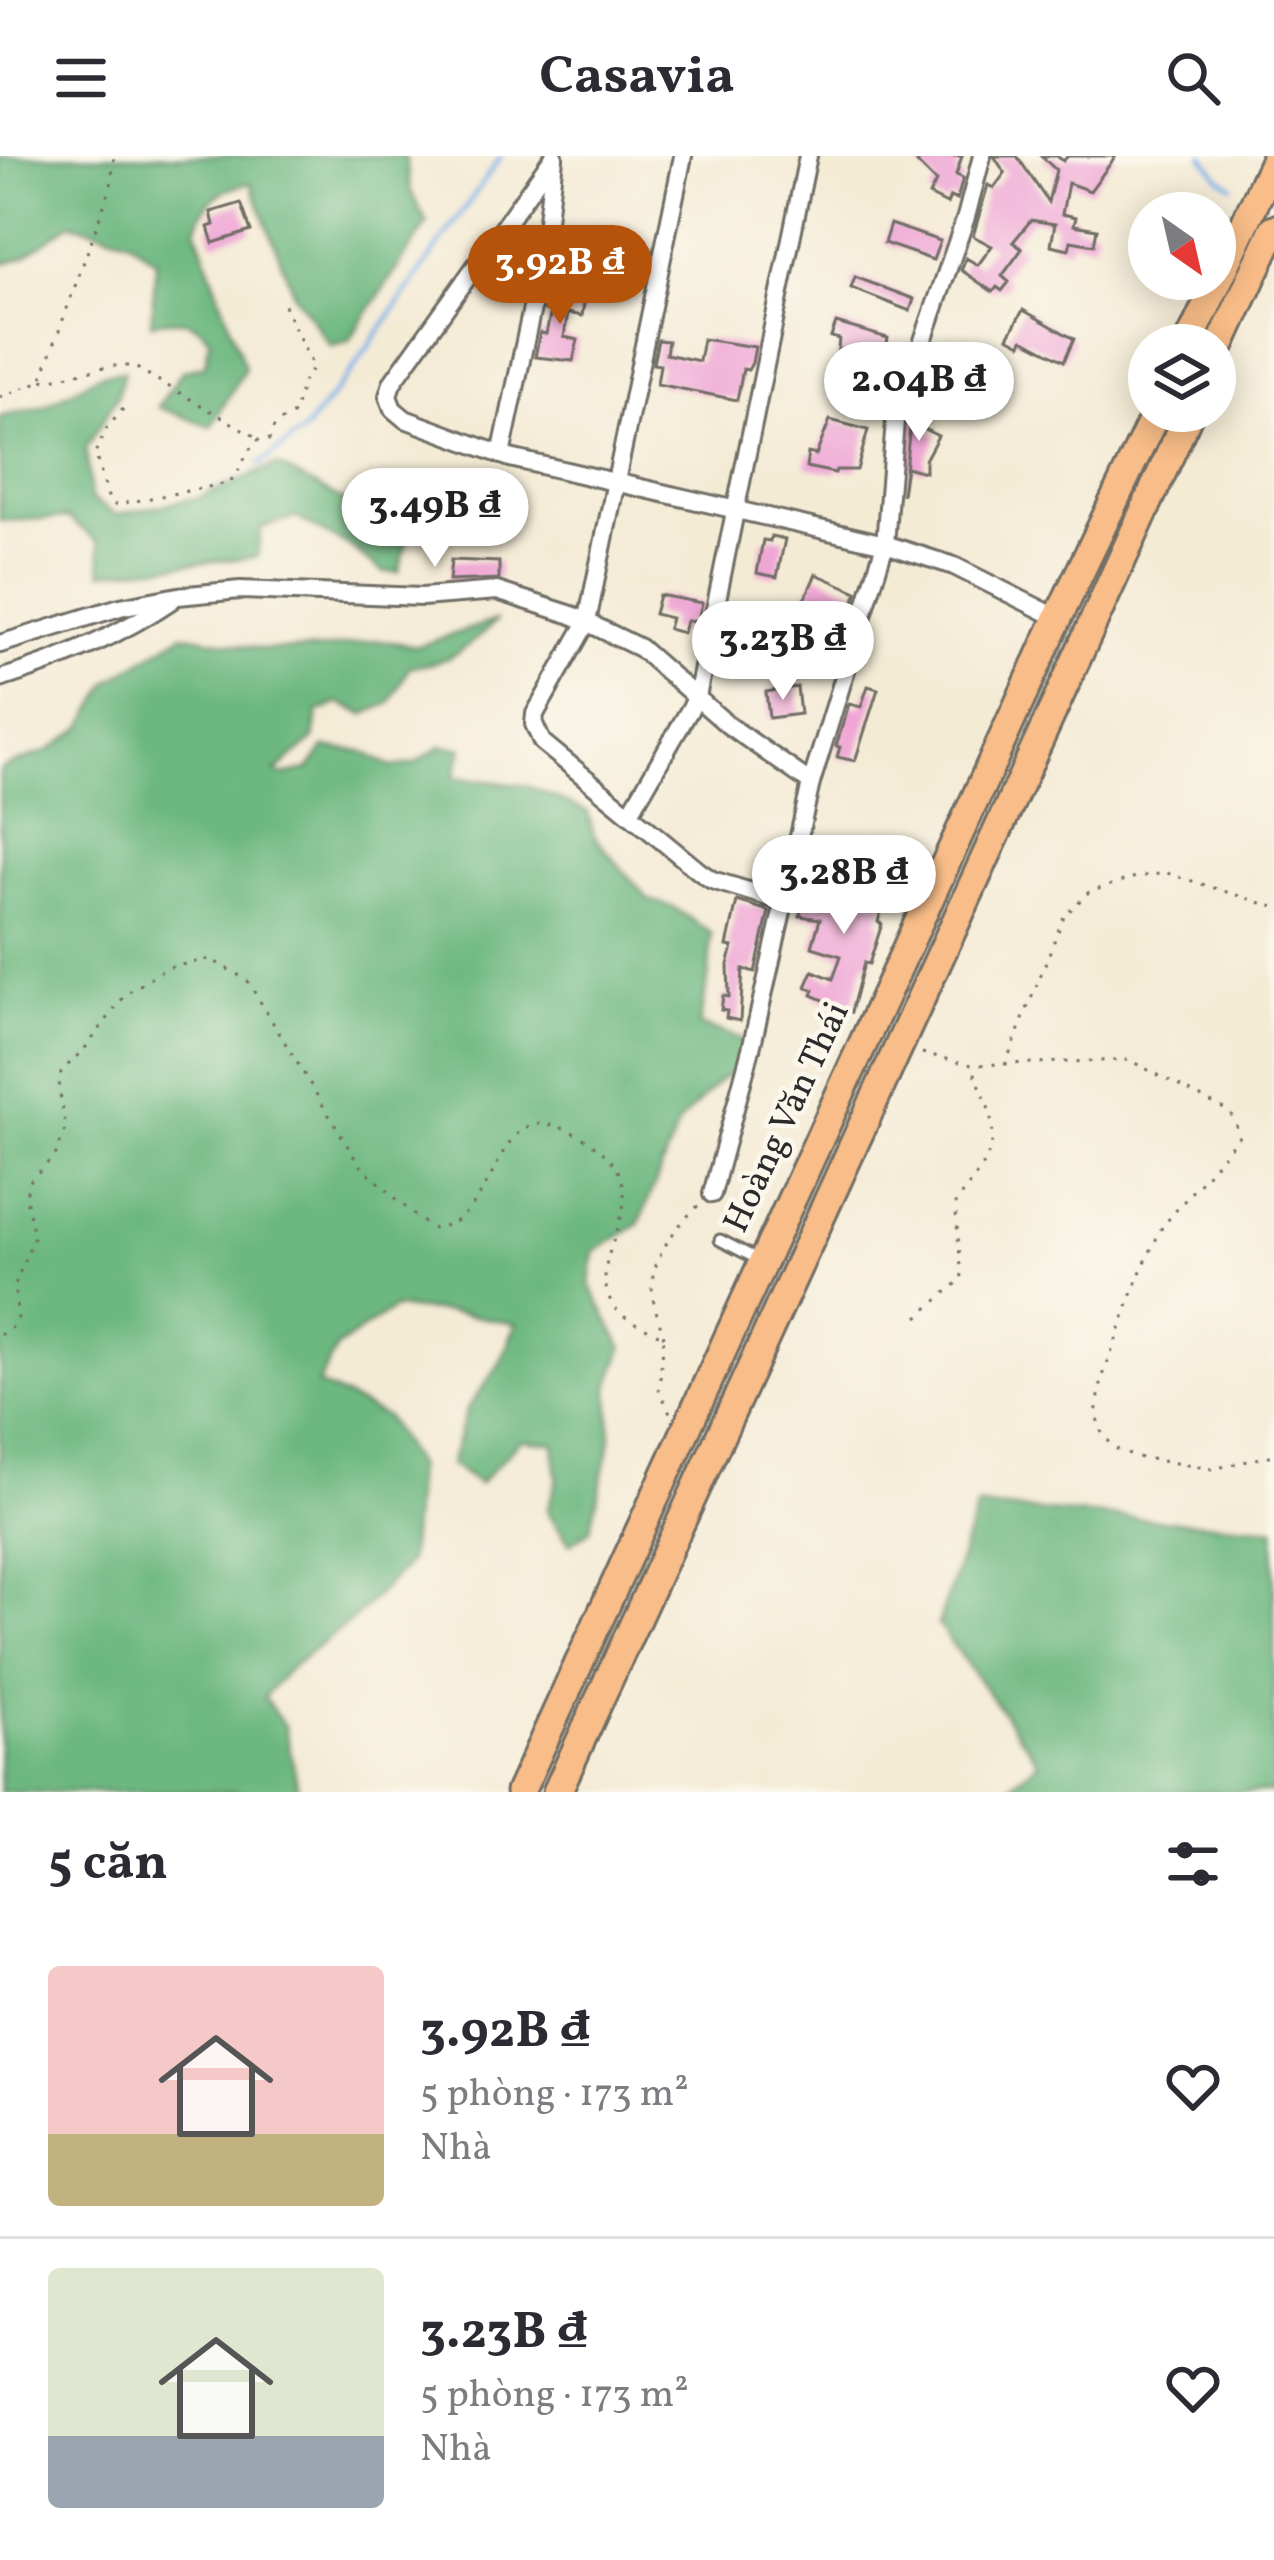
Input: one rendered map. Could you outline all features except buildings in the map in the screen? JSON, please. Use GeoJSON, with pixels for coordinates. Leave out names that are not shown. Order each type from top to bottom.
{"type":"FeatureCollection","features":[{"type":"Feature","properties":{"kind":"main road"},"geometry":{"type":"LineString","coordinates":[[1198,324],[1274,161]]}},
{"type":"Feature","properties":{"kind":"main road"},"geometry":{"type":"LineString","coordinates":[[1230,324],[1274,230]]}},
{"type":"Feature","properties":{"kind":"main road","name":"Hoàng Văn Thái"},"geometry":{"type":"LineString","coordinates":[[520,1792],[1147,432]]}},
{"type":"Feature","properties":{"kind":"main road","name":"Hoàng Văn Thái"},"geometry":{"type":"LineString","coordinates":[[556,1792],[1180,432]]}},
{"type":"Feature","properties":{"kind":"main road"},"geometry":{"type":"LineString","coordinates":[[1058,618],[1087,631]]}},
{"type":"Feature","properties":{"kind":"street"},"geometry":{"type":"LineString","coordinates":[[683,156],[587,622],[534,724],[542,742],[712,880],[784,902]]}},
{"type":"Feature","properties":{"kind":"street"},"geometry":{"type":"LineString","coordinates":[[630,813],[697,698],[808,156]]}},
{"type":"Feature","properties":{"kind":"street"},"geometry":{"type":"LineString","coordinates":[[712,1194],[751,1049],[811,783],[885,544],[888,463],[895,422],[966,217],[982,156]]}},
{"type":"Feature","properties":{"kind":"street"},"geometry":{"type":"LineString","coordinates":[[501,455],[544,256],[554,157]]}},
{"type":"Feature","properties":{"kind":"street"},"geometry":{"type":"LineString","coordinates":[[554,157],[392,383],[388,396],[393,409],[405,419],[501,455],[885,544],[954,566],[1058,618]]}},
{"type":"Feature","properties":{"kind":"street"},"geometry":{"type":"LineString","coordinates":[[0,644],[120,607],[178,596],[240,590],[422,597],[497,591],[587,622],[640,648],[697,698],[811,783]]}},
{"type":"Feature","properties":{"kind":"street"},"geometry":{"type":"LineString","coordinates":[[0,679],[60,660],[138,623],[178,596]]}},
{"type":"Feature","properties":{"kind":"lane"},"geometry":{"type":"LineString","coordinates":[[720,1240],[761,1261]]}},
{"type":"Feature","properties":{"kind":"path"},"geometry":{"type":"LineString","coordinates":[[41,381],[111,185],[114,156]]}},
{"type":"Feature","properties":{"kind":"path"},"geometry":{"type":"LineString","coordinates":[[0,397],[41,381],[109,366],[133,366],[269,440],[275,424],[294,414],[303,382],[313,367],[283,303]]}},
{"type":"Feature","properties":{"kind":"path"},"geometry":{"type":"LineString","coordinates":[[123,409],[95,453],[110,500],[116,505],[228,483],[238,475],[250,446],[260,439]]}},
{"type":"Feature","properties":{"kind":"path"},"geometry":{"type":"LineString","coordinates":[[1005,1065],[1064,916],[1088,892],[1136,877],[1167,874],[1274,907]]}},
{"type":"Feature","properties":{"kind":"path"},"geometry":{"type":"LineString","coordinates":[[0,1335],[13,1328],[18,1317],[14,1287],[34,1236],[26,1198],[28,1183],[57,1153],[66,1126],[61,1072],[126,994],[166,968],[210,959],[247,980],[358,1163],[434,1229],[457,1221],[477,1199],[514,1133],[533,1124],[559,1124],[601,1149],[620,1177],[626,1198],[621,1228],[606,1259],[604,1285],[618,1313],[664,1337]]}},
{"type":"Feature","properties":{"kind":"path"},"geometry":{"type":"LineString","coordinates":[[897,1047],[972,1065],[1129,1060],[1230,1112],[1240,1135],[1162,1227],[1117,1337],[1096,1414],[1114,1448],[1137,1457],[1214,1469],[1274,1455]]}},
{"type":"Feature","properties":{"kind":"path"},"geometry":{"type":"LineString","coordinates":[[918,1317],[962,1280],[955,1202],[984,1168],[995,1132],[972,1065]]}},
{"type":"Feature","properties":{"kind":"path"},"geometry":{"type":"LineString","coordinates":[[684,1430],[672,1418],[659,1389],[664,1337],[652,1287],[681,1221],[712,1194]]}},
{"type":"Feature","properties":{"kind":"green space"},"geometry":{"type":"Polygon","coordinates":[[[0,156],[405,156],[411,192],[427,223],[349,341],[330,345],[294,294],[251,183],[215,197],[196,229],[245,368],[211,427],[158,407],[182,371],[205,365],[210,339],[191,323],[151,323],[156,261],[128,239],[71,223],[24,257],[0,265],[0,156]]]}},
{"type":"Feature","properties":{"kind":"green space"},"geometry":{"type":"Polygon","coordinates":[[[124,371],[117,397],[86,448],[91,499],[116,515],[200,497],[276,465],[367,513],[410,529],[399,572],[383,572],[349,546],[295,517],[261,528],[257,557],[102,572],[99,542],[68,518],[0,521],[0,417],[45,406],[101,374],[124,371]]]}},
{"type":"Feature","properties":{"kind":"green space"},"geometry":{"type":"Polygon","coordinates":[[[497,620],[458,652],[410,666],[390,703],[365,714],[339,703],[318,712],[314,739],[276,771],[282,775],[308,770],[324,748],[362,751],[392,767],[414,764],[441,746],[463,748],[454,777],[528,786],[588,812],[594,836],[649,900],[673,907],[711,933],[699,1025],[745,1040],[746,1065],[720,1080],[679,1123],[639,1224],[594,1252],[590,1285],[623,1348],[609,1386],[611,1439],[590,1530],[570,1544],[547,1511],[557,1479],[554,1443],[520,1440],[479,1484],[450,1465],[466,1411],[500,1363],[516,1324],[460,1313],[394,1308],[337,1347],[318,1384],[386,1417],[416,1467],[409,1562],[356,1617],[286,1671],[264,1697],[285,1727],[299,1792],[0,1792],[0,769],[48,751],[83,727],[109,682],[183,634],[262,649],[319,650],[378,640],[418,646],[497,620]]]}},
{"type":"Feature","properties":{"kind":"green space"},"geometry":{"type":"Polygon","coordinates":[[[977,1507],[1274,1528],[1274,1792],[1002,1792],[1039,1762],[938,1625],[977,1507]]]}},
{"type":"Feature","properties":{"kind":"waterway"},"geometry":{"type":"LineString","coordinates":[[259,465],[304,431],[351,372],[501,156]]}},
{"type":"Feature","properties":{"kind":"waterway"},"geometry":{"type":"LineString","coordinates":[[1203,156],[1232,185]]}}]}
